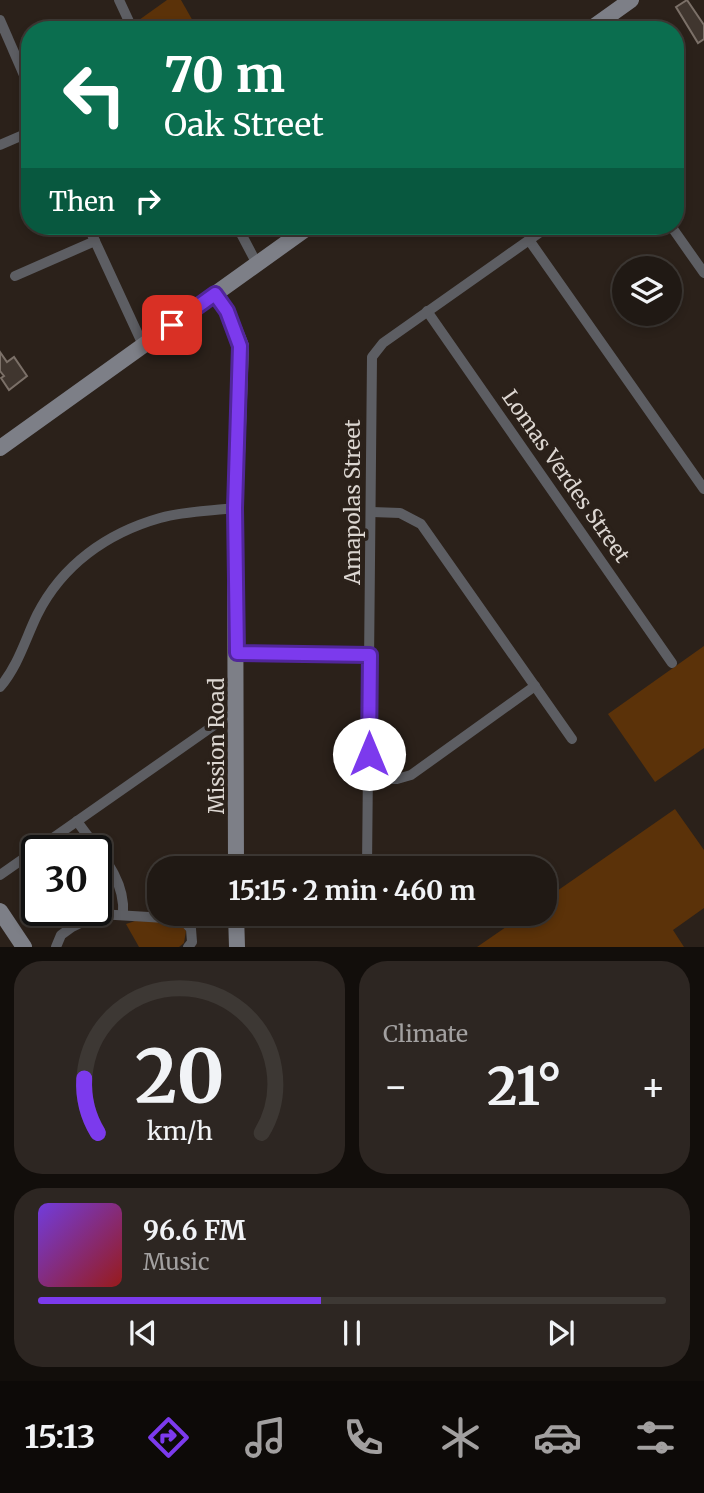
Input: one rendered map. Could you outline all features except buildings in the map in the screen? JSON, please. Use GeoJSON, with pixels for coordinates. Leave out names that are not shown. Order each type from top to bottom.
{"type":"FeatureCollection","features":[{"type":"Feature","properties":{"kind":"street"},"geometry":{"type":"LineString","coordinates":[[119,0],[129,21]]}},
{"type":"Feature","properties":{"kind":"street"},"geometry":{"type":"LineString","coordinates":[[602,21],[631,0]]}},
{"type":"Feature","properties":{"kind":"street"},"geometry":{"type":"LineString","coordinates":[[0,20],[21,68]]}},
{"type":"Feature","properties":{"kind":"street"},"geometry":{"type":"LineString","coordinates":[[0,145],[21,136]]}},
{"type":"Feature","properties":{"kind":"street"},"geometry":{"type":"LineString","coordinates":[[92,235],[143,345]]}},
{"type":"Feature","properties":{"kind":"street"},"geometry":{"type":"LineString","coordinates":[[242,235],[257,264]]}},
{"type":"Feature","properties":{"kind":"street"},"geometry":{"type":"LineString","coordinates":[[0,448],[297,235]]}},
{"type":"Feature","properties":{"kind":"street","name":"Amapolas Street"},"geometry":{"type":"LineString","coordinates":[[367,856],[372,357],[383,343],[536,235]]}},
{"type":"Feature","properties":{"kind":"street"},"geometry":{"type":"LineString","coordinates":[[677,235],[704,273]]}},
{"type":"Feature","properties":{"kind":"street"},"geometry":{"type":"LineString","coordinates":[[529,240],[704,489]]}},
{"type":"Feature","properties":{"kind":"street"},"geometry":{"type":"LineString","coordinates":[[15,276],[95,242]]}},
{"type":"Feature","properties":{"kind":"street","name":"Mission Road"},"geometry":{"type":"LineString","coordinates":[[215,294],[227,311],[240,346],[235,508],[236,856]]}},
{"type":"Feature","properties":{"kind":"street","name":"Lomas Verdes Street"},"geometry":{"type":"LineString","coordinates":[[427,311],[672,663]]}},
{"type":"Feature","properties":{"kind":"street"},"geometry":{"type":"LineString","coordinates":[[0,687],[21,654],[38,613],[71,565],[108,538],[162,517],[235,508]]}},
{"type":"Feature","properties":{"kind":"street"},"geometry":{"type":"LineString","coordinates":[[372,512],[400,513],[421,524],[572,739]]}},
{"type":"Feature","properties":{"kind":"street"},"geometry":{"type":"LineString","coordinates":[[237,653],[370,655]]}},
{"type":"Feature","properties":{"kind":"street"},"geometry":{"type":"LineString","coordinates":[[369,779],[397,779],[411,775],[535,686]]}},
{"type":"Feature","properties":{"kind":"street"},"geometry":{"type":"LineString","coordinates":[[0,875],[223,719],[237,714]]}},
{"type":"Feature","properties":{"kind":"street"},"geometry":{"type":"LineString","coordinates":[[76,821],[116,876],[124,901],[123,914]]}},
{"type":"Feature","properties":{"kind":"street"},"geometry":{"type":"LineString","coordinates":[[0,911],[24,947]]}},
{"type":"Feature","properties":{"kind":"street"},"geometry":{"type":"LineString","coordinates":[[56,947],[61,935],[86,918],[123,914],[182,919],[191,929],[192,936],[188,947]]}},
{"type":"Feature","properties":{"kind":"street"},"geometry":{"type":"LineString","coordinates":[[236,926],[237,947]]}},
{"type":"Feature","properties":{"kind":"shaded area"},"geometry":{"type":"Polygon","coordinates":[[[167,0],[181,0],[193,21],[140,21],[167,0]]]}},
{"type":"Feature","properties":{"kind":"shaded area"},"geometry":{"type":"Polygon","coordinates":[[[704,646],[704,748],[655,782],[608,714],[704,646]]]}},
{"type":"Feature","properties":{"kind":"shaded area"},"geometry":{"type":"Polygon","coordinates":[[[675,809],[704,850],[704,908],[673,930],[684,947],[477,947],[508,926],[557,926],[557,891],[675,809]]]}},
{"type":"Feature","properties":{"kind":"shaded area"},"geometry":{"type":"Polygon","coordinates":[[[147,921],[147,926],[182,926],[186,931],[184,943],[179,947],[139,947],[126,924],[147,921]]]}},
{"type":"Feature","properties":{"kind":"route"},"geometry":{"type":"LineString","coordinates":[[172,325],[215,294],[227,311],[240,346],[235,508],[237,653],[370,655],[369,754]]}}]}
